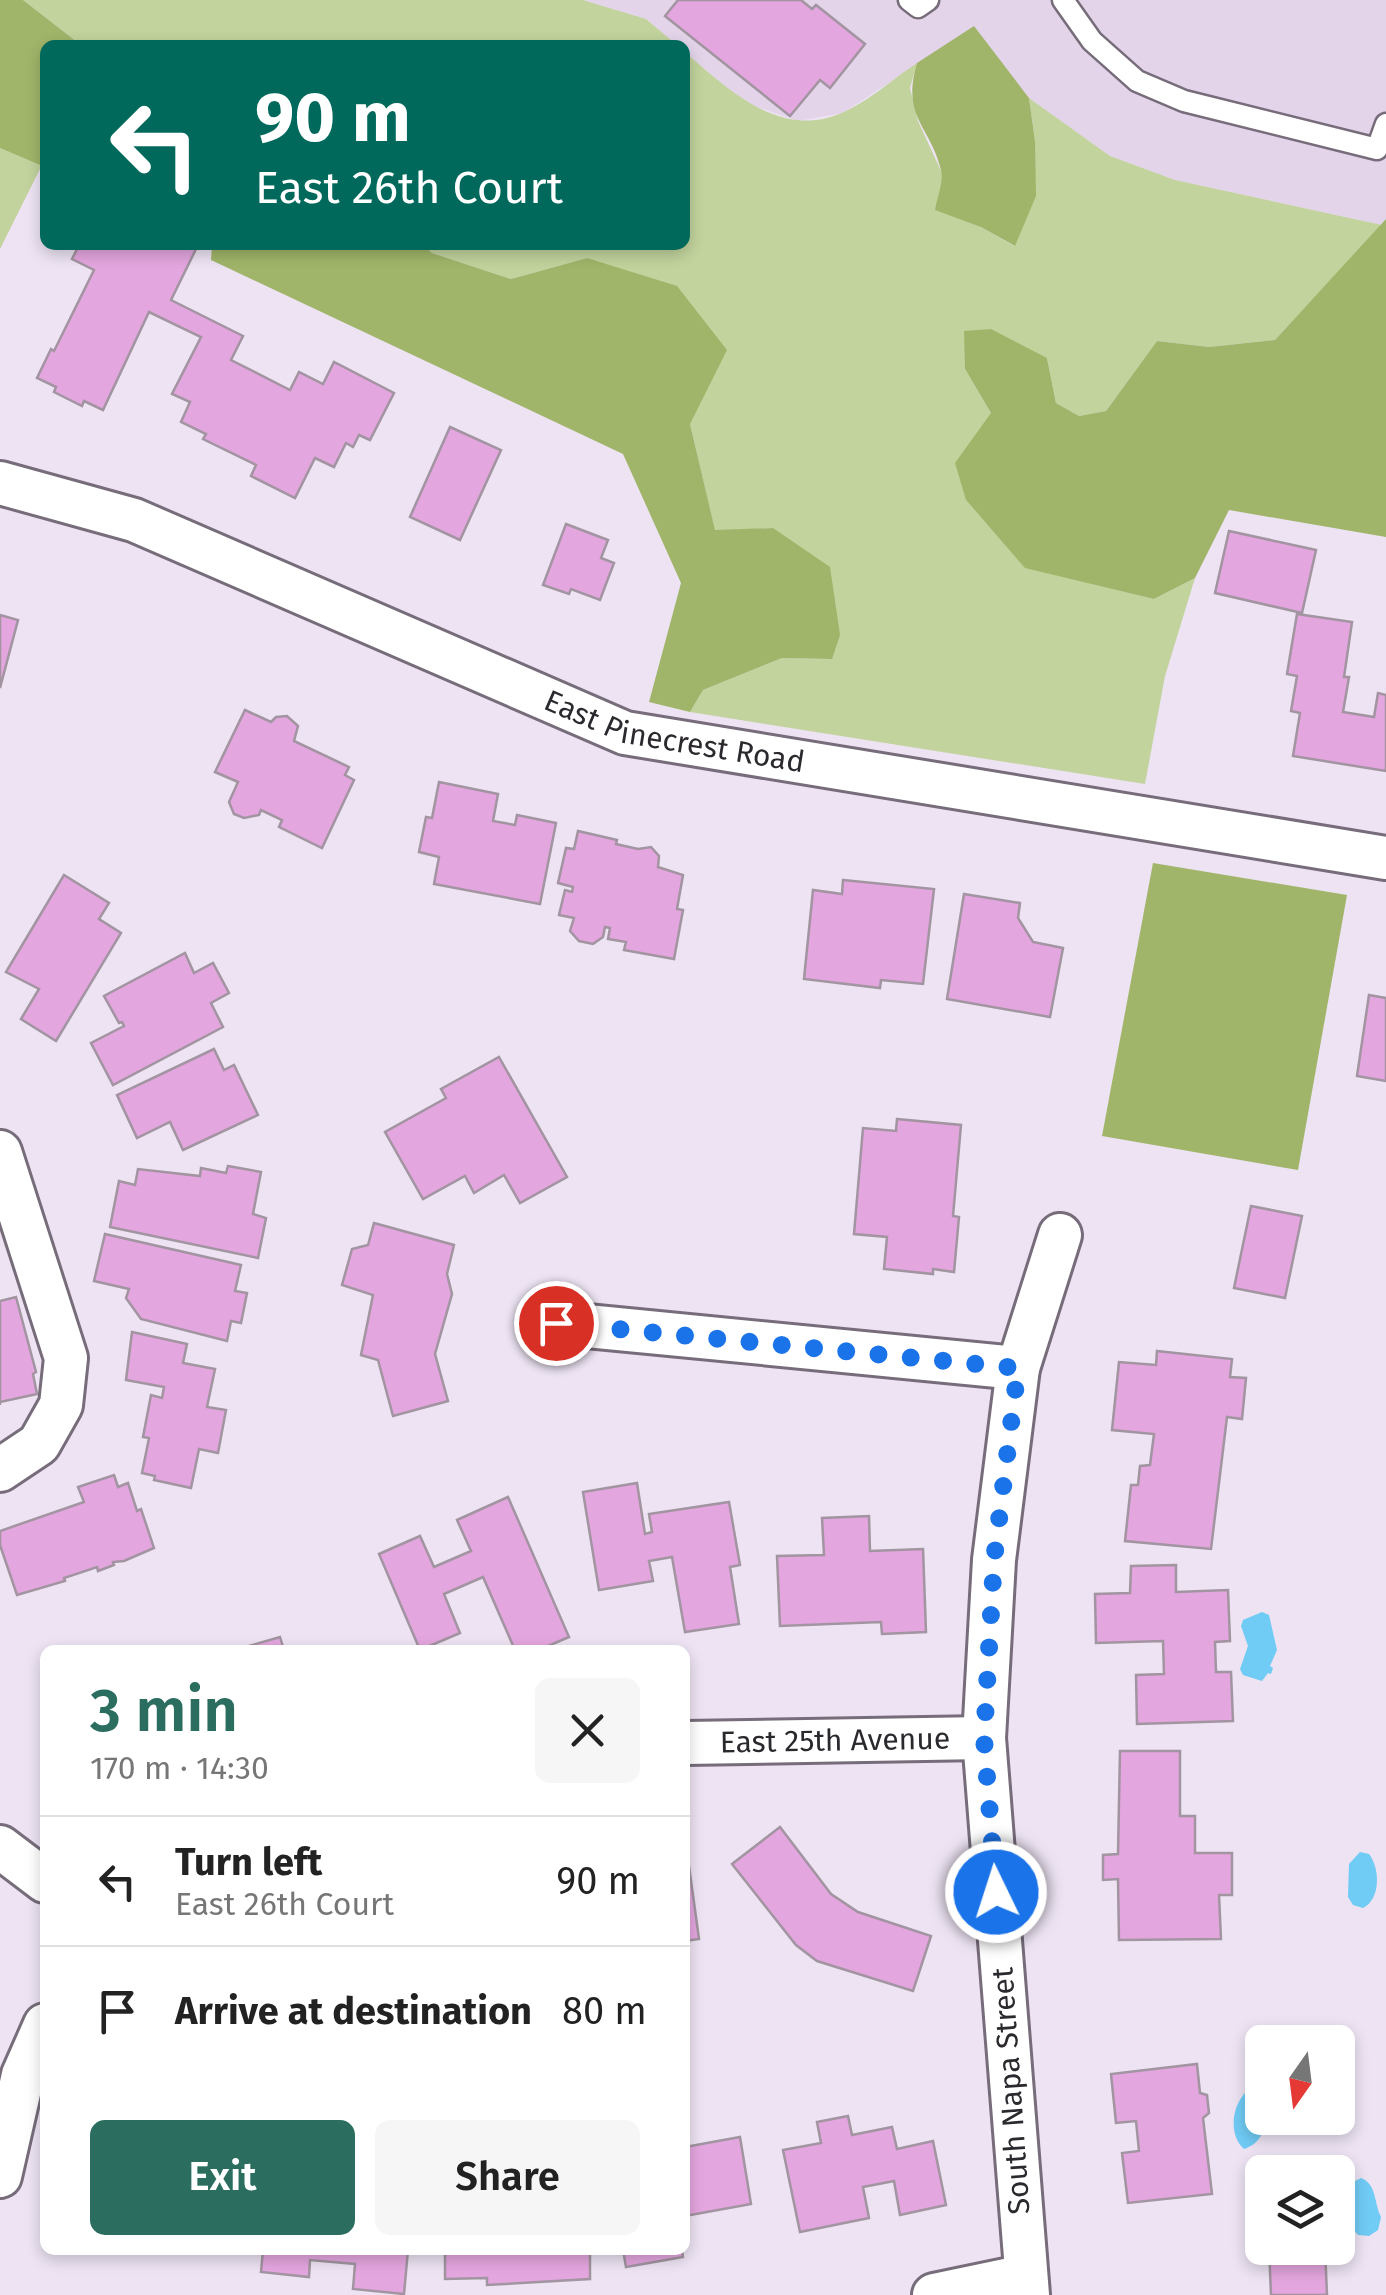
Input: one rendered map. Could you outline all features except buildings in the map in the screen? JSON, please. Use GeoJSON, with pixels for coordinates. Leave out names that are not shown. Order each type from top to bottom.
{"type":"FeatureCollection","features":[{"type":"Feature","properties":{"kind":"street","name":"East Pinecrest Road"},"geometry":{"type":"LineString","coordinates":[[0,483],[134,520],[625,733],[1386,858]]}},
{"type":"Feature","properties":{"kind":"street"},"geometry":{"type":"LineString","coordinates":[[0,1152],[66,1358],[61,1406],[39,1444],[0,1470]]}},
{"type":"Feature","properties":{"kind":"street","name":"South Napa Street"},"geometry":{"type":"LineString","coordinates":[[1026,2286],[984,1738],[994,1560],[1018,1368],[1060,1235]]}},
{"type":"Feature","properties":{"kind":"street"},"geometry":{"type":"LineString","coordinates":[[556,1323],[1018,1368]]}},
{"type":"Feature","properties":{"kind":"street","name":"East 25th Avenue"},"geometry":{"type":"LineString","coordinates":[[690,1743],[984,1738]]}},
{"type":"Feature","properties":{"kind":"street"},"geometry":{"type":"LineString","coordinates":[[0,1847],[40,1877]]}},
{"type":"Feature","properties":{"kind":"street"},"geometry":{"type":"LineString","coordinates":[[0,2176],[24,2075],[40,2037]]}},
{"type":"Feature","properties":{"kind":"street"},"geometry":{"type":"LineString","coordinates":[[934,2295],[1026,2286]]}},
{"type":"Feature","properties":{"kind":"lane"},"geometry":{"type":"LineString","coordinates":[[909,0],[918,7],[928,0]]}},
{"type":"Feature","properties":{"kind":"lane"},"geometry":{"type":"LineString","coordinates":[[1063,0],[1092,42],[1137,81],[1184,101],[1377,149],[1386,124]]}},
{"type":"Feature","properties":{"kind":"shaded area"},"geometry":{"type":"Polygon","coordinates":[[[583,0],[1386,0],[1386,219],[1382,225],[1175,180],[1110,156],[1029,98],[974,27],[843,113],[798,121],[743,102],[690,56],[690,40],[671,40],[646,19],[583,0]]]}},
{"type":"Feature","properties":{"kind":"green space"},"geometry":{"type":"Polygon","coordinates":[[[0,0],[23,0],[75,40],[40,40],[40,165],[0,148],[0,0]]]}},
{"type":"Feature","properties":{"kind":"green space"},"geometry":{"type":"Polygon","coordinates":[[[23,0],[583,0],[646,19],[671,40],[75,40],[23,0]]]}},
{"type":"Feature","properties":{"kind":"green space"},"geometry":{"type":"Polygon","coordinates":[[[974,26],[1029,98],[1036,196],[1015,246],[981,227],[935,210],[941,170],[912,97],[917,63],[974,26]]]}},
{"type":"Feature","properties":{"kind":"green space"},"geometry":{"type":"Polygon","coordinates":[[[690,56],[757,107],[799,120],[844,112],[917,63],[910,88],[918,121],[942,173],[981,227],[1014,246],[1035,141],[1029,98],[1110,156],[1175,180],[1382,225],[1275,340],[1209,347],[1157,341],[1106,411],[1079,416],[1056,403],[1047,358],[965,369],[991,413],[966,500],[1025,567],[1154,599],[1195,578],[1165,676],[1145,784],[690,712],[703,690],[782,658],[831,659],[773,528],[715,531],[690,424],[587,258],[511,279],[429,250],[690,250],[690,56]]]}},
{"type":"Feature","properties":{"kind":"green space"},"geometry":{"type":"Polygon","coordinates":[[[0,148],[40,164],[40,169],[0,249],[0,148]]]}},
{"type":"Feature","properties":{"kind":"green space"},"geometry":{"type":"Polygon","coordinates":[[[1386,219],[1386,537],[1229,510],[1195,578],[1154,599],[1025,568],[966,500],[955,463],[991,413],[965,369],[964,331],[991,329],[1047,358],[1056,403],[1079,416],[1106,411],[1157,341],[1209,347],[1275,340],[1386,219]]]}},
{"type":"Feature","properties":{"kind":"green space"},"geometry":{"type":"Polygon","coordinates":[[[212,250],[429,250],[511,279],[587,258],[677,286],[727,350],[690,424],[715,530],[773,528],[830,567],[840,635],[832,659],[782,658],[703,690],[690,712],[649,702],[681,583],[623,454],[211,260],[212,250]]]}},
{"type":"Feature","properties":{"kind":"green space"},"geometry":{"type":"Polygon","coordinates":[[[1153,863],[1347,895],[1298,1170],[1102,1136],[1153,863]]]}},
{"type":"Feature","properties":{"kind":"water"},"geometry":{"type":"Polygon","coordinates":[[[1262,1612],[1269,1615],[1277,1650],[1271,1674],[1262,1681],[1243,1675],[1240,1669],[1248,1646],[1241,1626],[1243,1620],[1262,1612]]]}},
{"type":"Feature","properties":{"kind":"water"},"geometry":{"type":"Polygon","coordinates":[[[1360,1852],[1369,1854],[1377,1875],[1376,1891],[1363,1908],[1353,1905],[1348,1897],[1349,1864],[1360,1852]]]}},
{"type":"Feature","properties":{"kind":"water"},"geometry":{"type":"Polygon","coordinates":[[[1245,2094],[1245,2135],[1261,2135],[1244,2149],[1238,2142],[1234,2123],[1245,2094]]]}},
{"type":"Feature","properties":{"kind":"water"},"geometry":{"type":"Polygon","coordinates":[[[1361,2178],[1373,2190],[1381,2217],[1378,2230],[1369,2236],[1355,2232],[1355,2181],[1361,2178]]]}},
{"type":"Feature","properties":{"kind":"route"},"geometry":{"type":"LineString","coordinates":[[556,1323],[1018,1368],[994,1560],[984,1738],[996,1892]]}}]}
